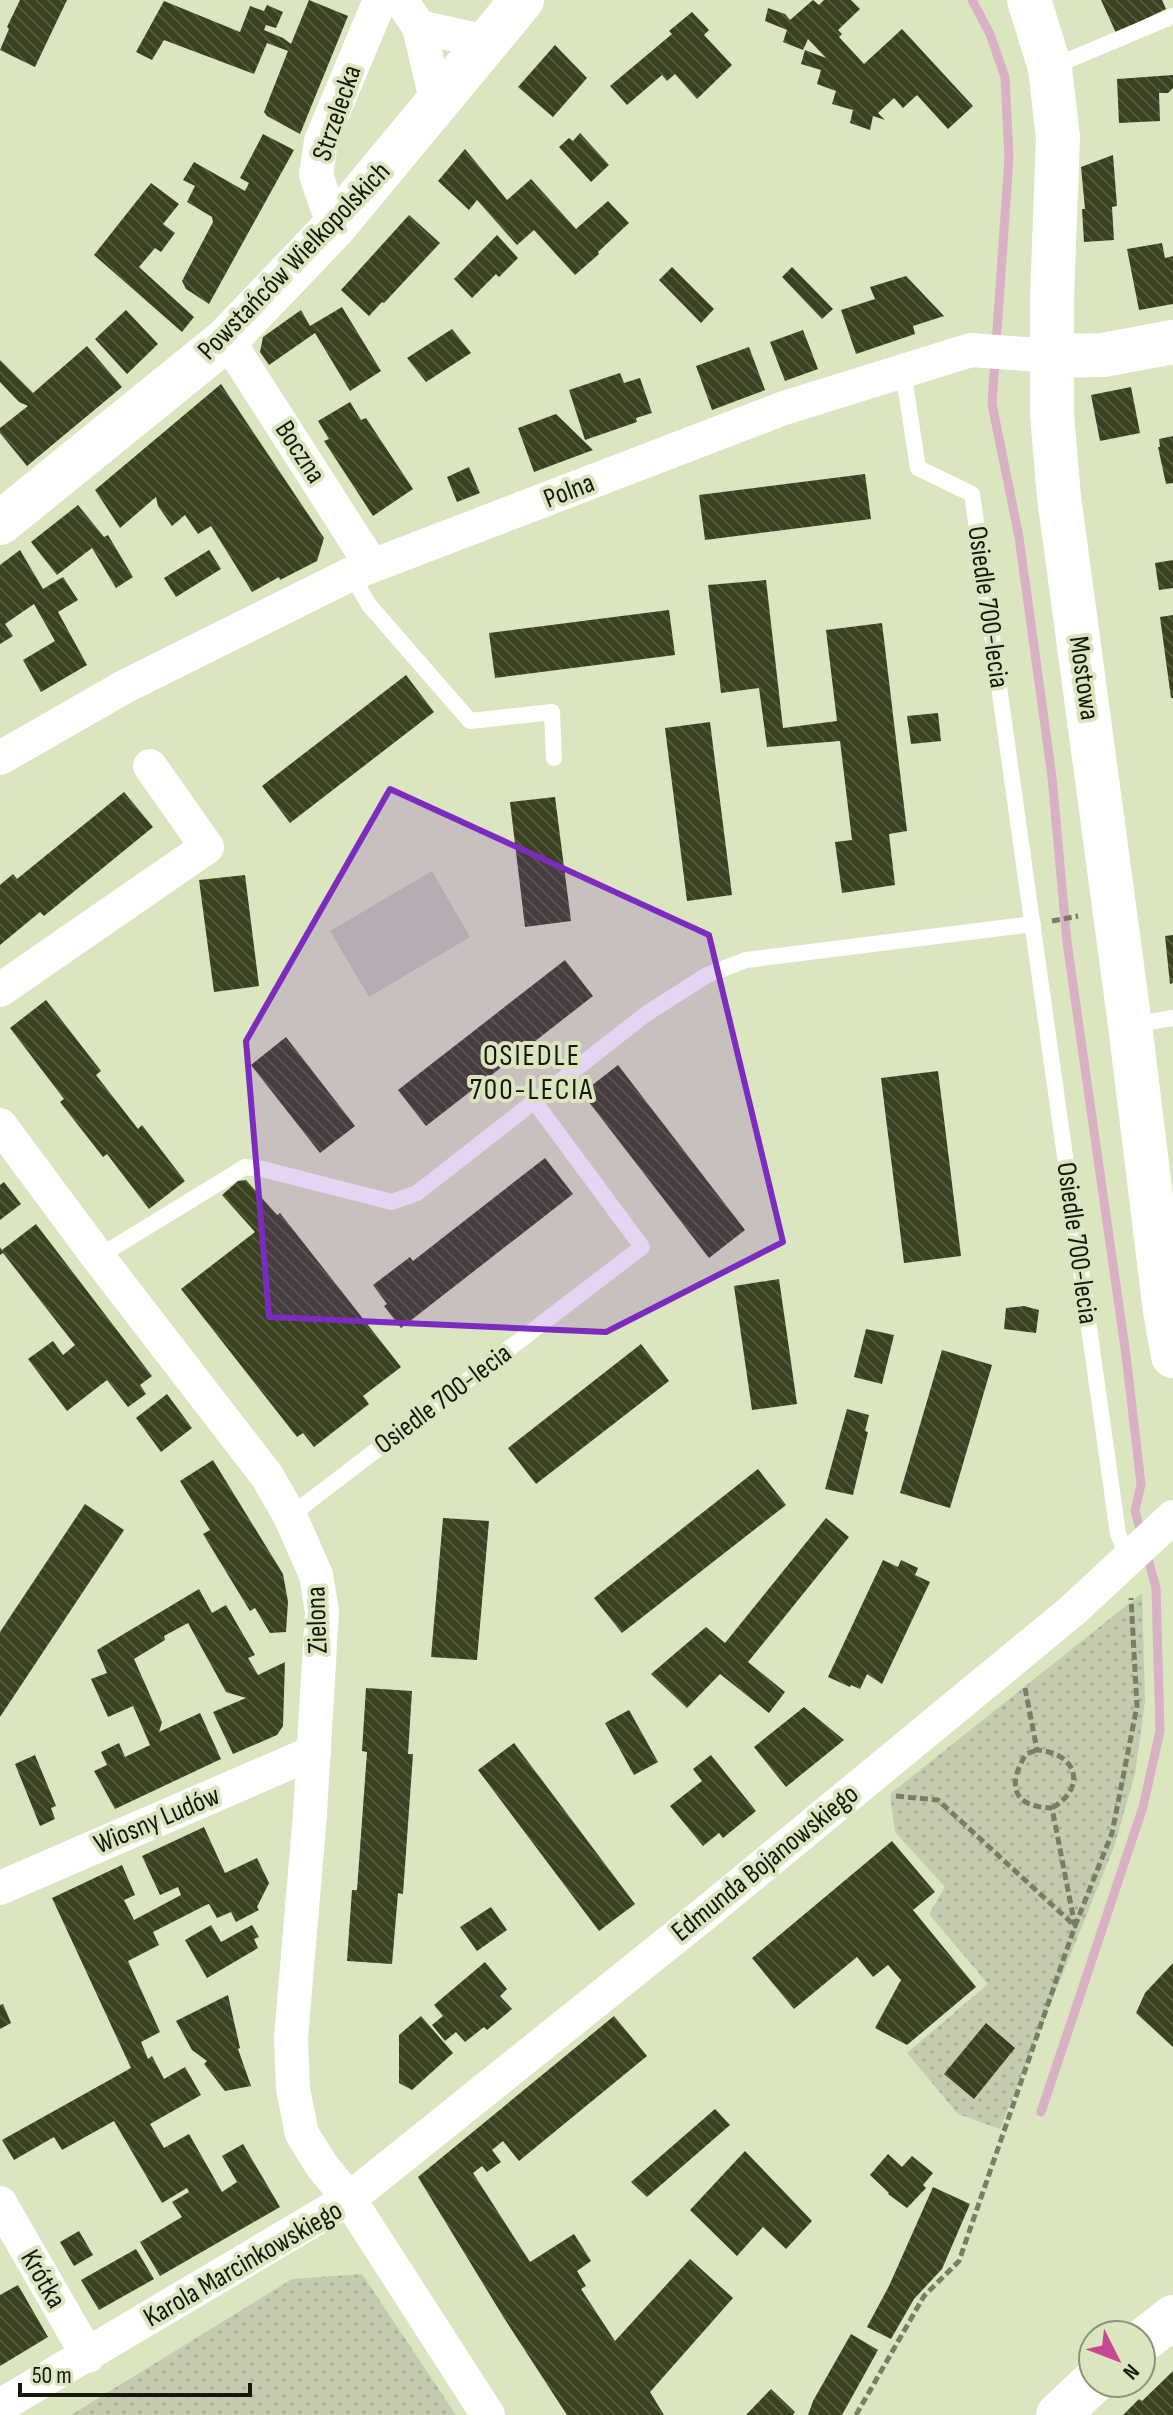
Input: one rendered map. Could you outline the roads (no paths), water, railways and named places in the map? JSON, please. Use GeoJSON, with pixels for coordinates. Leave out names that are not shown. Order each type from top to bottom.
{"type":"FeatureCollection","features":[{"type":"Feature","properties":{"kind":"street","name":"Strzelecka"},"geometry":{"type":"LineString","coordinates":[[334,227],[316,175],[321,141],[380,0]]}},
{"type":"Feature","properties":{"kind":"street","name":"Powstańców Wielkopolskich"},"geometry":{"type":"LineString","coordinates":[[0,523],[227,339],[334,227],[522,0]]}},
{"type":"Feature","properties":{"kind":"street","name":"Mostowa"},"geometry":{"type":"LineString","coordinates":[[1029,0],[1050,68],[1058,138],[1040,355],[1052,415],[1059,497],[1173,1356]]}},
{"type":"Feature","properties":{"kind":"street"},"geometry":{"type":"LineString","coordinates":[[410,13],[488,42]]}},
{"type":"Feature","properties":{"kind":"street"},"geometry":{"type":"LineString","coordinates":[[410,13],[437,104]]}},
{"type":"Feature","properties":{"kind":"street","name":"Boczna"},"geometry":{"type":"LineString","coordinates":[[227,339],[361,570]]}},
{"type":"Feature","properties":{"kind":"street","name":"Polna"},"geometry":{"type":"LineString","coordinates":[[0,758],[124,687],[361,570],[784,408],[971,350],[1103,355],[1173,342]]}},
{"type":"Feature","properties":{"kind":"street"},"geometry":{"type":"LineString","coordinates":[[0,990],[207,847],[150,766]]}},
{"type":"Feature","properties":{"kind":"street","name":"Zielona"},"geometry":{"type":"LineString","coordinates":[[0,1125],[267,1476],[290,1516],[316,1575],[322,1611],[291,2038],[293,2089],[302,2134],[322,2166],[349,2199]]}},
{"type":"Feature","properties":{"kind":"street","name":"Edmunda Bojanowskiego"},"geometry":{"type":"LineString","coordinates":[[349,2199],[708,1911],[1073,1610],[1170,1521]]}},
{"type":"Feature","properties":{"kind":"street","name":"Wiosny Ludów"},"geometry":{"type":"LineString","coordinates":[[0,1888],[314,1752]]}},
{"type":"Feature","properties":{"kind":"street","name":"Karola Marcinkowskiego"},"geometry":{"type":"LineString","coordinates":[[0,2406],[349,2199],[488,2415]]}},
{"type":"Feature","properties":{"kind":"street","name":"Krótka"},"geometry":{"type":"LineString","coordinates":[[0,2203],[88,2356]]}},
{"type":"Feature","properties":{"kind":"street"},"geometry":{"type":"LineString","coordinates":[[1157,2330],[1173,2317]]}},
{"type":"Feature","properties":{"kind":"street"},"geometry":{"type":"LineString","coordinates":[[1058,2415],[1077,2397]]}},
{"type":"Feature","properties":{"kind":"lane"},"geometry":{"type":"LineString","coordinates":[[1050,68],[1173,16]]}},
{"type":"Feature","properties":{"kind":"lane","name":"Osiedle 700-lecia"},"geometry":{"type":"LineString","coordinates":[[903,371],[918,468],[972,494],[1039,923],[1118,1534],[1129,1559]]}},
{"type":"Feature","properties":{"kind":"lane"},"geometry":{"type":"LineString","coordinates":[[361,570],[369,605],[470,721],[552,712],[554,758]]}},
{"type":"Feature","properties":{"kind":"lane"},"geometry":{"type":"LineString","coordinates":[[98,1257],[245,1167],[392,1202],[417,1193],[646,1014],[707,975],[746,960],[1039,923]]}},
{"type":"Feature","properties":{"kind":"lane"},"geometry":{"type":"LineString","coordinates":[[1130,1025],[1173,1018]]}},
{"type":"Feature","properties":{"kind":"lane","name":"Osiedle 700-lecia"},"geometry":{"type":"LineString","coordinates":[[290,1516],[642,1247],[534,1101]]}},
{"type":"Feature","properties":{"kind":"waterway"},"geometry":{"type":"LineString","coordinates":[[972,0],[990,34],[1005,77],[1009,158],[996,345]]}},
{"type":"Feature","properties":{"kind":"waterway"},"geometry":{"type":"LineString","coordinates":[[995,360],[992,404],[1019,537],[1052,777],[1067,942],[1126,1355],[1141,1484],[1135,1511],[1142,1536]]}},
{"type":"Feature","properties":{"kind":"waterway"},"geometry":{"type":"LineString","coordinates":[[1041,2112],[1143,1807],[1160,1731],[1156,1588],[1146,1551]]}},
{"type":"Feature","properties":{"kind":"district","name":"OSIEDLE 700-LECIA"},"geometry":{"type":"Point","coordinates":[532,1073]}}]}
